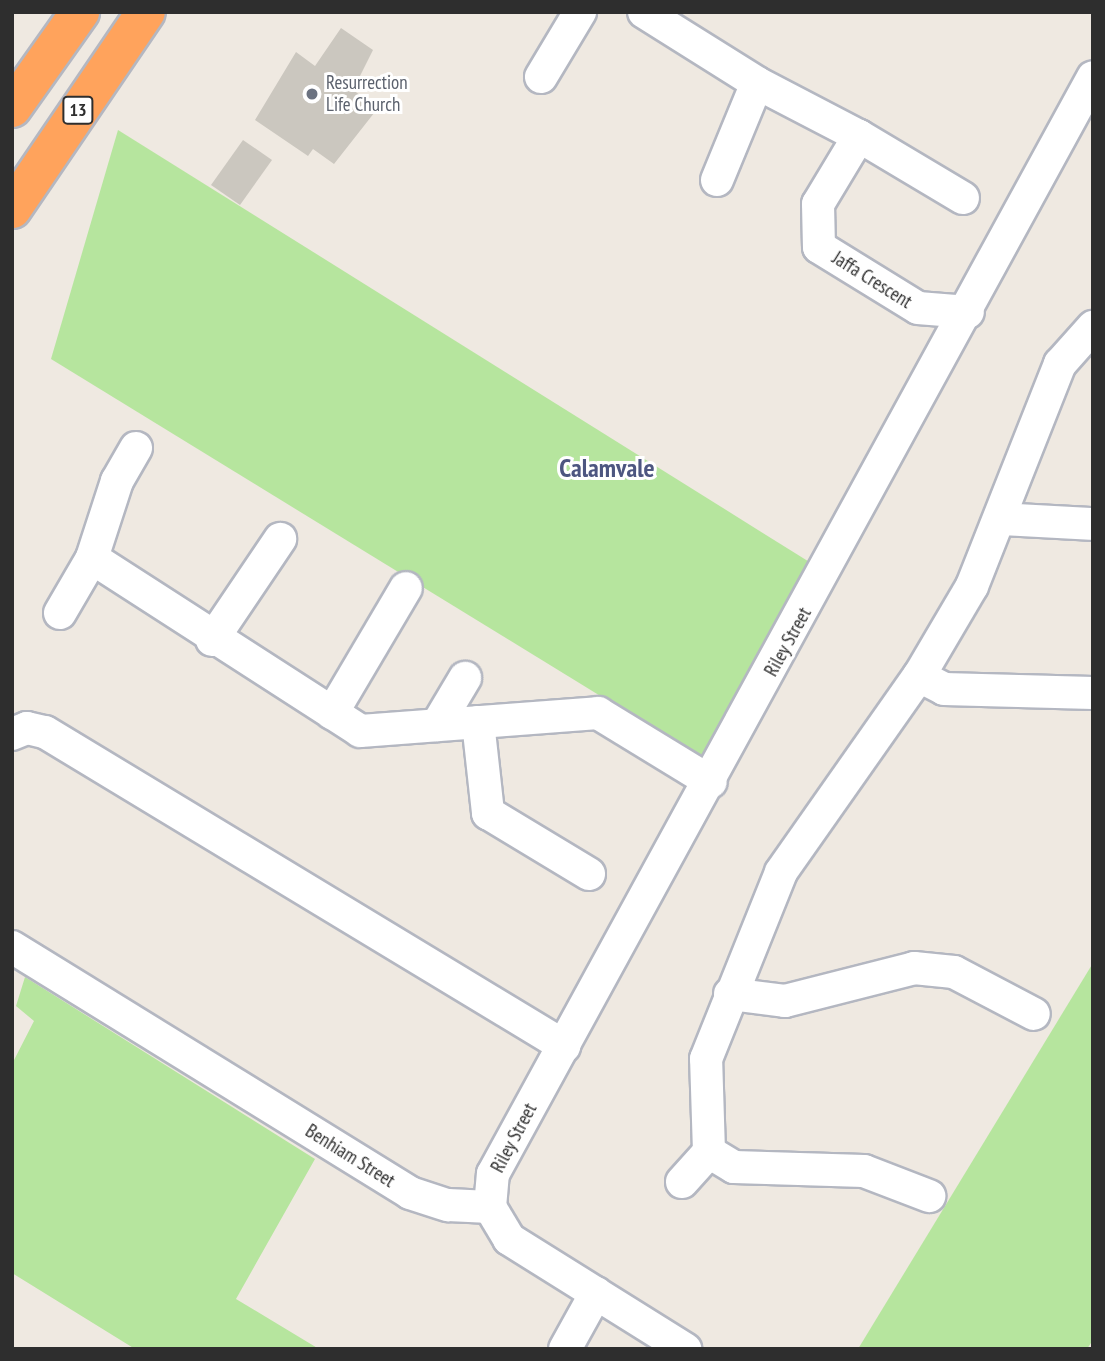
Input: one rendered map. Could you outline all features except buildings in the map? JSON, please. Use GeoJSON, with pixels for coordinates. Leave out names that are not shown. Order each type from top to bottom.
{"type":"FeatureCollection","features":[{"type":"Feature","properties":{"kind":"highway"},"geometry":{"type":"LineString","coordinates":[[12,108],[80,12]]}},
{"type":"Feature","properties":{"kind":"highway","name":"13"},"geometry":{"type":"LineString","coordinates":[[12,209],[146,12]]}},
{"type":"Feature","properties":{"kind":"street"},"geometry":{"type":"LineString","coordinates":[[541,77],[580,12]]}},
{"type":"Feature","properties":{"kind":"street"},"geometry":{"type":"LineString","coordinates":[[645,12],[757,83],[859,136],[962,198]]}},
{"type":"Feature","properties":{"kind":"street","name":"Riley Street"},"geometry":{"type":"LineString","coordinates":[[490,1207],[492,1174],[711,782],[1093,77]]}},
{"type":"Feature","properties":{"kind":"street"},"geometry":{"type":"LineString","coordinates":[[717,180],[757,83]]}},
{"type":"Feature","properties":{"kind":"street","name":"Jaffa Crescent"},"geometry":{"type":"LineString","coordinates":[[859,136],[818,204],[819,247],[918,308],[968,312]]}},
{"type":"Feature","properties":{"kind":"street"},"geometry":{"type":"LineString","coordinates":[[682,1182],[709,1152],[706,1059],[781,872],[919,676],[972,586],[1060,364],[1093,327]]}},
{"type":"Feature","properties":{"kind":"street"},"geometry":{"type":"LineString","coordinates":[[60,613],[92,558],[117,481],[136,448]]}},
{"type":"Feature","properties":{"kind":"street"},"geometry":{"type":"LineString","coordinates":[[1000,519],[1093,524]]}},
{"type":"Feature","properties":{"kind":"street"},"geometry":{"type":"LineString","coordinates":[[212,640],[280,539]]}},
{"type":"Feature","properties":{"kind":"street"},"geometry":{"type":"LineString","coordinates":[[92,558],[198,622],[212,640],[360,731],[598,713],[711,782]]}},
{"type":"Feature","properties":{"kind":"street"},"geometry":{"type":"LineString","coordinates":[[332,713],[406,588]]}},
{"type":"Feature","properties":{"kind":"street"},"geometry":{"type":"LineString","coordinates":[[919,676],[944,688],[1093,693]]}},
{"type":"Feature","properties":{"kind":"street"},"geometry":{"type":"LineString","coordinates":[[436,725],[465,678]]}},
{"type":"Feature","properties":{"kind":"street"},"geometry":{"type":"LineString","coordinates":[[478,722],[488,813],[589,874]]}},
{"type":"Feature","properties":{"kind":"street"},"geometry":{"type":"LineString","coordinates":[[12,734],[27,728],[46,732],[564,1046]]}},
{"type":"Feature","properties":{"kind":"street","name":"Benhiam Street"},"geometry":{"type":"LineString","coordinates":[[12,947],[411,1193],[448,1205],[490,1207]]}},
{"type":"Feature","properties":{"kind":"street"},"geometry":{"type":"LineString","coordinates":[[730,994],[785,1001],[914,968],[954,972],[1034,1014]]}},
{"type":"Feature","properties":{"kind":"street"},"geometry":{"type":"LineString","coordinates":[[709,1152],[746,1169],[864,1171],[929,1196]]}},
{"type":"Feature","properties":{"kind":"street"},"geometry":{"type":"LineString","coordinates":[[490,1207],[509,1240],[685,1349]]}},
{"type":"Feature","properties":{"kind":"street"},"geometry":{"type":"LineString","coordinates":[[565,1349],[596,1293]]}},
{"type":"Feature","properties":{"kind":"green space"},"geometry":{"type":"Polygon","coordinates":[[[118,130],[811,563],[703,759],[51,359],[118,130]]]}},
{"type":"Feature","properties":{"kind":"green space"},"geometry":{"type":"Polygon","coordinates":[[[1093,963],[1093,1340],[1087,1349],[858,1349],[1093,963]]]}},
{"type":"Feature","properties":{"kind":"green space"},"geometry":{"type":"Polygon","coordinates":[[[25,977],[315,1159],[236,1299],[319,1349],[135,1349],[12,1273],[12,1064],[34,1021],[16,1006],[25,977]]]}},
{"type":"Feature","properties":{"kind":"place","name":"Resurrection Life Church"},"geometry":{"type":"Point","coordinates":[312,94]}},
{"type":"Feature","properties":{"kind":"district","name":"Calamvale"},"geometry":{"type":"Point","coordinates":[607,468]}}]}
